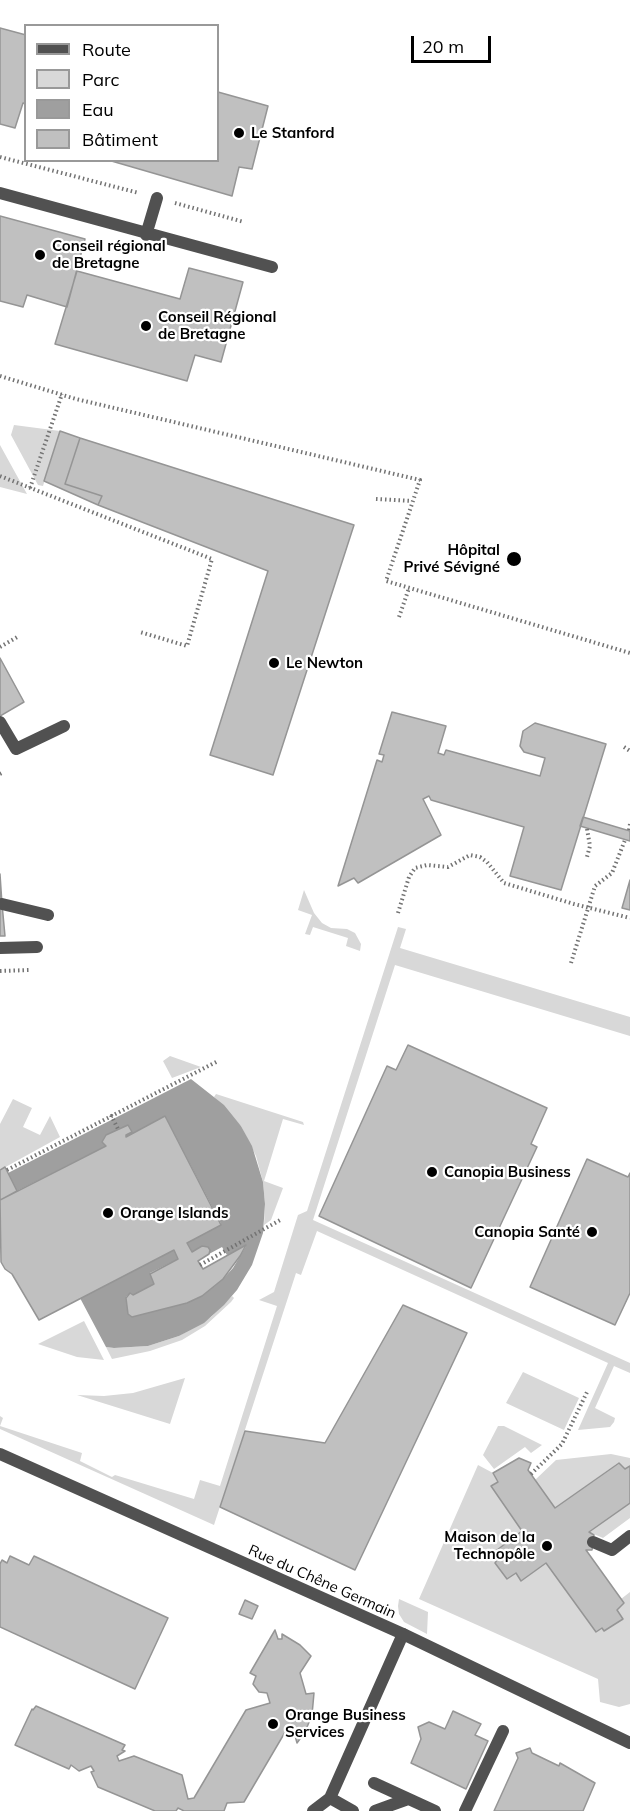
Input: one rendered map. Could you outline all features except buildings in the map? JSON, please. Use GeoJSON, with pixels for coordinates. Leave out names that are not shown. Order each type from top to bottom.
{"type":"FeatureCollection","features":[{"type":"Feature","properties":{"kind":"street"},"geometry":{"type":"LineString","coordinates":[[0,194],[272,267]]}},
{"type":"Feature","properties":{"kind":"street"},"geometry":{"type":"LineString","coordinates":[[146,235],[157,198]]}},
{"type":"Feature","properties":{"kind":"street"},"geometry":{"type":"LineString","coordinates":[[0,722],[16,749],[64,726]]}},
{"type":"Feature","properties":{"kind":"street"},"geometry":{"type":"LineString","coordinates":[[2,904],[48,915]]}},
{"type":"Feature","properties":{"kind":"street"},"geometry":{"type":"LineString","coordinates":[[0,948],[37,947]]}},
{"type":"Feature","properties":{"kind":"street","name":"Rue du Chêne Germain"},"geometry":{"type":"LineString","coordinates":[[0,1454],[403,1634],[630,1743]]}},
{"type":"Feature","properties":{"kind":"street"},"geometry":{"type":"LineString","coordinates":[[593,1542],[612,1550],[630,1536]]}},
{"type":"Feature","properties":{"kind":"street"},"geometry":{"type":"LineString","coordinates":[[313,1811],[330,1798],[403,1634]]}},
{"type":"Feature","properties":{"kind":"street"},"geometry":{"type":"LineString","coordinates":[[465,1811],[503,1731]]}},
{"type":"Feature","properties":{"kind":"street"},"geometry":{"type":"LineString","coordinates":[[374,1783],[435,1811]]}},
{"type":"Feature","properties":{"kind":"street"},"geometry":{"type":"LineString","coordinates":[[330,1798],[353,1811]]}},
{"type":"Feature","properties":{"kind":"street"},"geometry":{"type":"LineString","coordinates":[[375,1811],[408,1799]]}},
{"type":"Feature","properties":{"kind":"path"},"geometry":{"type":"LineString","coordinates":[[0,157],[244,222]]}},
{"type":"Feature","properties":{"kind":"path"},"geometry":{"type":"LineString","coordinates":[[0,376],[62,394],[420,478],[386,581],[630,653]]}},
{"type":"Feature","properties":{"kind":"path"},"geometry":{"type":"LineString","coordinates":[[30,488],[62,394]]}},
{"type":"Feature","properties":{"kind":"path"},"geometry":{"type":"LineString","coordinates":[[0,476],[212,559],[187,646],[140,632]]}},
{"type":"Feature","properties":{"kind":"path"},"geometry":{"type":"LineString","coordinates":[[376,499],[412,501]]}},
{"type":"Feature","properties":{"kind":"path"},"geometry":{"type":"LineString","coordinates":[[399,618],[409,588]]}},
{"type":"Feature","properties":{"kind":"path"},"geometry":{"type":"LineString","coordinates":[[0,647],[19,636]]}},
{"type":"Feature","properties":{"kind":"path"},"geometry":{"type":"LineString","coordinates":[[624,747],[630,751]]}},
{"type":"Feature","properties":{"kind":"path"},"geometry":{"type":"LineString","coordinates":[[629,830],[630,824]]}},
{"type":"Feature","properties":{"kind":"path"},"geometry":{"type":"LineString","coordinates":[[586,829],[590,846],[587,857]]}},
{"type":"Feature","properties":{"kind":"path"},"geometry":{"type":"LineString","coordinates":[[571,963],[595,886],[612,873],[625,840]]}},
{"type":"Feature","properties":{"kind":"path"},"geometry":{"type":"LineString","coordinates":[[398,913],[408,877],[415,868],[427,865],[448,867],[470,855],[480,857],[487,862],[504,883],[630,918]]}},
{"type":"Feature","properties":{"kind":"path"},"geometry":{"type":"LineString","coordinates":[[0,971],[30,970]]}},
{"type":"Feature","properties":{"kind":"path"},"geometry":{"type":"LineString","coordinates":[[7,1170],[218,1060]]}},
{"type":"Feature","properties":{"kind":"path"},"geometry":{"type":"LineString","coordinates":[[111,1116],[118,1130]]}},
{"type":"Feature","properties":{"kind":"path"},"geometry":{"type":"LineString","coordinates":[[200,1265],[282,1219]]}},
{"type":"Feature","properties":{"kind":"path"},"geometry":{"type":"LineString","coordinates":[[531,1474],[562,1444],[588,1390]]}},
{"type":"Feature","properties":{"kind":"green space"},"geometry":{"type":"Polygon","coordinates":[[[14,425],[60,431],[43,486],[38,485],[11,435],[14,425]]]}},
{"type":"Feature","properties":{"kind":"green space"},"geometry":{"type":"Polygon","coordinates":[[[0,445],[27,494],[0,487],[0,445]]]}},
{"type":"Feature","properties":{"kind":"green space"},"geometry":{"type":"Polygon","coordinates":[[[304,890],[314,913],[322,923],[331,928],[347,929],[355,933],[361,944],[360,951],[346,946],[348,938],[313,927],[310,935],[305,934],[312,915],[298,910],[304,890]]]}},
{"type":"Feature","properties":{"kind":"green space"},"geometry":{"type":"Polygon","coordinates":[[[398,927],[406,929],[400,948],[630,1017],[630,1036],[395,965],[313,1220],[630,1363],[630,1373],[614,1366],[595,1408],[615,1418],[610,1427],[578,1430],[608,1363],[317,1231],[301,1275],[296,1273],[214,1525],[0,1429],[0,1426],[82,1453],[80,1461],[112,1477],[115,1475],[194,1499],[200,1480],[220,1486],[277,1306],[259,1300],[274,1292],[298,1215],[307,1211],[398,927]]]}},
{"type":"Feature","properties":{"kind":"green space"},"geometry":{"type":"Polygon","coordinates":[[[170,1056],[201,1067],[172,1078],[163,1061],[170,1056]]]}},
{"type":"Feature","properties":{"kind":"green space"},"geometry":{"type":"Polygon","coordinates":[[[216,1094],[303,1122],[304,1125],[283,1119],[264,1181],[283,1188],[271,1220],[264,1225],[263,1182],[256,1156],[241,1126],[214,1097],[216,1094]]]}},
{"type":"Feature","properties":{"kind":"green space"},"geometry":{"type":"Polygon","coordinates":[[[13,1099],[32,1108],[23,1127],[40,1135],[50,1116],[60,1137],[0,1170],[0,1124],[13,1099]]]}},
{"type":"Feature","properties":{"kind":"green space"},"geometry":{"type":"Polygon","coordinates":[[[232,1296],[234,1298],[231,1302],[205,1326],[182,1340],[150,1351],[112,1359],[106,1347],[148,1346],[179,1336],[211,1317],[232,1296]]]}},
{"type":"Feature","properties":{"kind":"green space"},"geometry":{"type":"Polygon","coordinates":[[[84,1321],[104,1360],[77,1357],[38,1344],[84,1321]]]}},
{"type":"Feature","properties":{"kind":"green space"},"geometry":{"type":"Polygon","coordinates":[[[523,1372],[579,1398],[564,1430],[506,1403],[523,1372]]]}},
{"type":"Feature","properties":{"kind":"green space"},"geometry":{"type":"Polygon","coordinates":[[[185,1378],[170,1424],[77,1395],[104,1396],[133,1393],[185,1378]]]}},
{"type":"Feature","properties":{"kind":"green space"},"geometry":{"type":"Polygon","coordinates":[[[498,1426],[504,1426],[542,1445],[531,1453],[525,1447],[494,1469],[483,1455],[498,1426]]]}},
{"type":"Feature","properties":{"kind":"green space"},"geometry":{"type":"Polygon","coordinates":[[[611,1454],[630,1458],[630,1466],[625,1469],[618,1463],[555,1508],[535,1480],[556,1460],[611,1454]]]}},
{"type":"Feature","properties":{"kind":"green space"},"geometry":{"type":"Polygon","coordinates":[[[478,1465],[493,1473],[522,1531],[493,1553],[497,1560],[495,1563],[507,1579],[516,1573],[521,1581],[546,1563],[596,1631],[602,1628],[604,1631],[623,1619],[617,1610],[624,1603],[621,1599],[630,1592],[630,1704],[619,1707],[600,1702],[598,1679],[419,1599],[478,1465]]]}},
{"type":"Feature","properties":{"kind":"green space"},"geometry":{"type":"Polygon","coordinates":[[[630,1503],[630,1518],[603,1538],[589,1532],[630,1503]]]}},
{"type":"Feature","properties":{"kind":"green space"},"geometry":{"type":"Polygon","coordinates":[[[399,1599],[428,1612],[427,1634],[404,1622],[399,1614],[399,1599]]]}},
{"type":"Feature","properties":{"kind":"water"},"geometry":{"type":"Polygon","coordinates":[[[191,1079],[224,1105],[241,1126],[252,1146],[263,1182],[265,1204],[263,1233],[252,1265],[237,1290],[204,1323],[179,1336],[148,1346],[106,1347],[80,1298],[174,1250],[178,1259],[150,1273],[154,1284],[133,1295],[130,1293],[126,1297],[128,1314],[132,1317],[202,1296],[233,1268],[246,1246],[227,1255],[222,1247],[209,1254],[210,1250],[205,1246],[192,1252],[187,1243],[221,1224],[165,1116],[126,1137],[128,1125],[106,1135],[102,1142],[106,1146],[17,1191],[8,1173],[191,1079]]]}},
{"type":"Feature","properties":{"kind":"place","name":"Le Stanford"},"geometry":{"type":"Point","coordinates":[239,133]}},
{"type":"Feature","properties":{"kind":"place","name":"Conseil régional de Bretagne"},"geometry":{"type":"Point","coordinates":[40,255]}},
{"type":"Feature","properties":{"kind":"place","name":"Conseil Régional de Bretagne"},"geometry":{"type":"Point","coordinates":[146,326]}},
{"type":"Feature","properties":{"kind":"place","name":"Hôpital Privé Sévigné"},"geometry":{"type":"Point","coordinates":[514,559]}},
{"type":"Feature","properties":{"kind":"place","name":"Le Newton"},"geometry":{"type":"Point","coordinates":[274,663]}},
{"type":"Feature","properties":{"kind":"place","name":"Canopia Business"},"geometry":{"type":"Point","coordinates":[432,1172]}},
{"type":"Feature","properties":{"kind":"place","name":"Orange Islands"},"geometry":{"type":"Point","coordinates":[108,1213]}},
{"type":"Feature","properties":{"kind":"place","name":"Canopia Santé"},"geometry":{"type":"Point","coordinates":[592,1232]}},
{"type":"Feature","properties":{"kind":"place","name":"Maison de la Technopôle"},"geometry":{"type":"Point","coordinates":[547,1546]}},
{"type":"Feature","properties":{"kind":"place","name":"Orange Business Services"},"geometry":{"type":"Point","coordinates":[273,1724]}}]}
